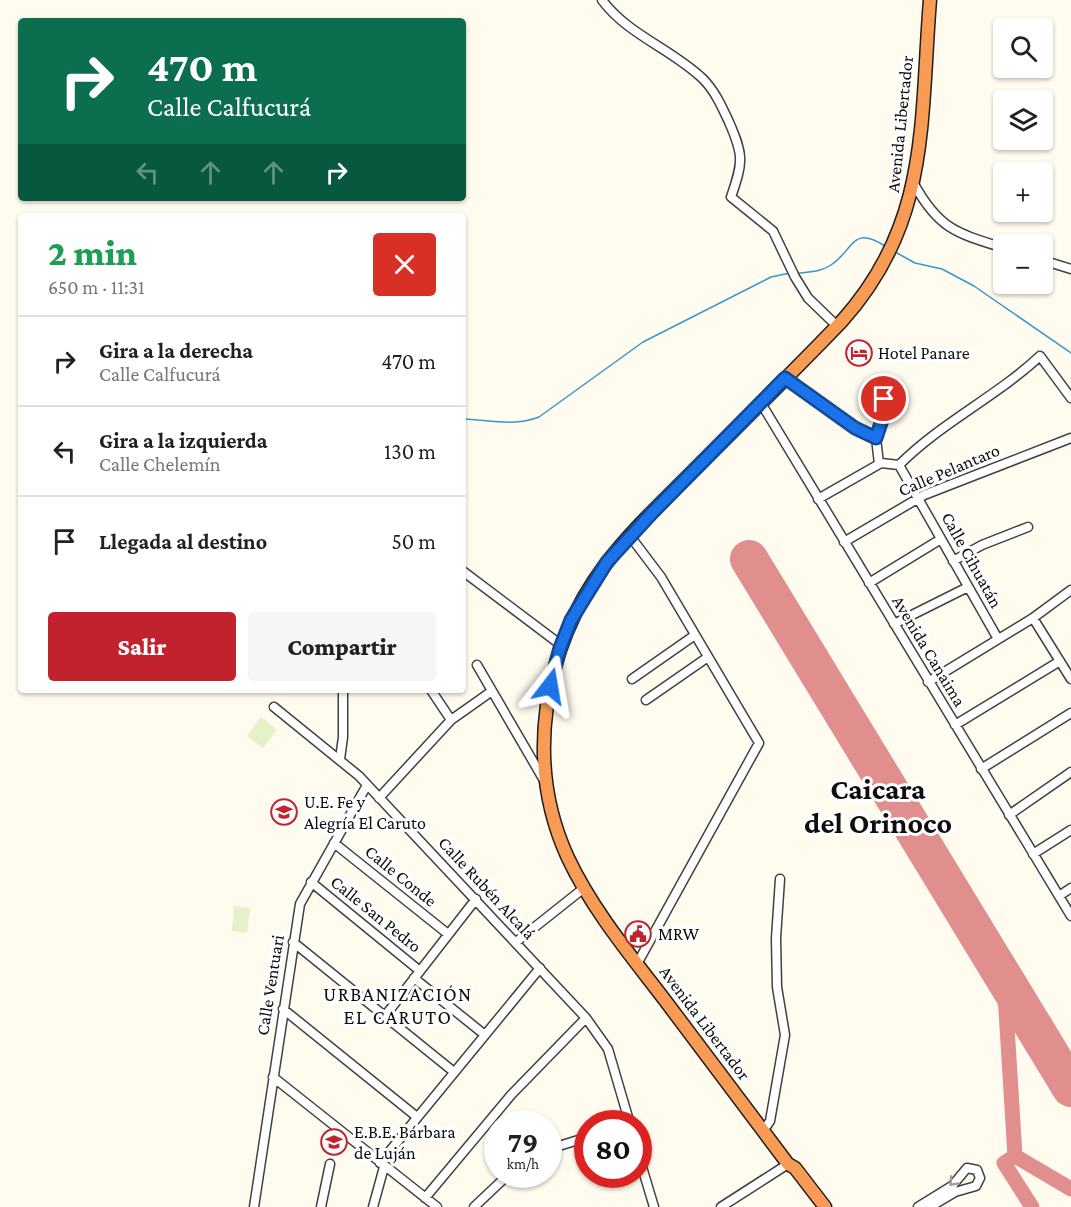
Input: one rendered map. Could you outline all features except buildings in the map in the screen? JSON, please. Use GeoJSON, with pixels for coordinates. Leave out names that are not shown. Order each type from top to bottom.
{"type":"FeatureCollection","features":[{"type":"Feature","properties":{"kind":"highway","name":"Avenida Libertador"},"geometry":{"type":"LineString","coordinates":[[816,1207],[790,1173],[788,1164],[764,1131],[637,964],[584,888],[561,842],[548,787],[544,750],[545,717],[561,645],[590,587],[630,536],[861,300],[886,261],[902,226],[914,184],[930,0]]}},
{"type":"Feature","properties":{"kind":"highway","name":"Avenida Libertador"},"geometry":{"type":"LineString","coordinates":[[788,1164],[795,1168],[825,1207]]}},
{"type":"Feature","properties":{"kind":"street"},"geometry":{"type":"LineString","coordinates":[[602,0],[617,18],[688,66],[711,88],[722,106],[742,156],[742,166],[732,197],[773,231],[793,273],[815,305],[837,326]]}},
{"type":"Feature","properties":{"kind":"street"},"geometry":{"type":"LineString","coordinates":[[914,184],[932,213],[943,224],[964,235],[993,244]]}},
{"type":"Feature","properties":{"kind":"street"},"geometry":{"type":"LineString","coordinates":[[1053,263],[1071,269]]}},
{"type":"Feature","properties":{"kind":"street"},"geometry":{"type":"LineString","coordinates":[[818,499],[879,464],[888,462],[899,465],[924,440],[1006,386],[1040,356],[1071,398]]}},
{"type":"Feature","properties":{"kind":"street"},"geometry":{"type":"LineString","coordinates":[[785,378],[855,428],[876,438]]}},
{"type":"Feature","properties":{"kind":"street"},"geometry":{"type":"LineString","coordinates":[[879,464],[876,438],[882,420],[884,399]]}},
{"type":"Feature","properties":{"kind":"street","name":"Avenida Canaima"},"geometry":{"type":"LineString","coordinates":[[760,403],[1071,916]]}},
{"type":"Feature","properties":{"kind":"street","name":"Calle Pelantaro"},"geometry":{"type":"LineString","coordinates":[[844,542],[918,497],[1071,438]]}},
{"type":"Feature","properties":{"kind":"street","name":"Calle Cihuatán"},"geometry":{"type":"LineString","coordinates":[[899,465],[998,639]]}},
{"type":"Feature","properties":{"kind":"street"},"geometry":{"type":"LineString","coordinates":[[953,561],[982,545],[1028,526]]}},
{"type":"Feature","properties":{"kind":"street"},"geometry":{"type":"LineString","coordinates":[[630,536],[661,577],[759,743],[637,964]]}},
{"type":"Feature","properties":{"kind":"street"},"geometry":{"type":"LineString","coordinates":[[869,583],[941,539]]}},
{"type":"Feature","properties":{"kind":"street"},"geometry":{"type":"LineString","coordinates":[[466,574],[561,645]]}},
{"type":"Feature","properties":{"kind":"street"},"geometry":{"type":"LineString","coordinates":[[894,624],[968,587]]}},
{"type":"Feature","properties":{"kind":"street"},"geometry":{"type":"LineString","coordinates":[[928,682],[1033,618],[1071,590]]}},
{"type":"Feature","properties":{"kind":"street"},"geometry":{"type":"LineString","coordinates":[[1033,618],[1071,679]]}},
{"type":"Feature","properties":{"kind":"street"},"geometry":{"type":"LineString","coordinates":[[632,679],[695,635]]}},
{"type":"Feature","properties":{"kind":"street"},"geometry":{"type":"LineString","coordinates":[[646,700],[708,657]]}},
{"type":"Feature","properties":{"kind":"street"},"geometry":{"type":"LineString","coordinates":[[955,725],[1060,661]]}},
{"type":"Feature","properties":{"kind":"street"},"geometry":{"type":"LineString","coordinates":[[477,665],[548,787]]}},
{"type":"Feature","properties":{"kind":"street"},"geometry":{"type":"LineString","coordinates":[[379,798],[451,720],[492,691]]}},
{"type":"Feature","properties":{"kind":"street"},"geometry":{"type":"LineString","coordinates":[[340,759],[344,737],[343,693]]}},
{"type":"Feature","properties":{"kind":"street"},"geometry":{"type":"LineString","coordinates":[[433,693],[451,720]]}},
{"type":"Feature","properties":{"kind":"street","name":"Calle Rubén Alcalá"},"geometry":{"type":"LineString","coordinates":[[274,707],[340,759],[367,785],[586,1018],[608,1049],[626,1110]]}},
{"type":"Feature","properties":{"kind":"street"},"geometry":{"type":"LineString","coordinates":[[981,769],[1071,713]]}},
{"type":"Feature","properties":{"kind":"street"},"geometry":{"type":"LineString","coordinates":[[1010,815],[1071,772]]}},
{"type":"Feature","properties":{"kind":"street","name":"Calle Ventuari"},"geometry":{"type":"LineString","coordinates":[[254,1207],[300,904],[367,785]]}},
{"type":"Feature","properties":{"kind":"street"},"geometry":{"type":"LineString","coordinates":[[1033,854],[1071,830]]}},
{"type":"Feature","properties":{"kind":"street","name":"Calle Conde"},"geometry":{"type":"LineString","coordinates":[[334,843],[448,934]]}},
{"type":"Feature","properties":{"kind":"street"},"geometry":{"type":"LineString","coordinates":[[764,1131],[770,1121],[785,1035],[777,987],[776,938],[780,879]]}},
{"type":"Feature","properties":{"kind":"street","name":"Calle San Pedro"},"geometry":{"type":"LineString","coordinates":[[311,882],[484,1035]]}},
{"type":"Feature","properties":{"kind":"street"},"geometry":{"type":"LineString","coordinates":[[516,942],[584,888]]}},
{"type":"Feature","properties":{"kind":"street"},"geometry":{"type":"LineString","coordinates":[[1059,896],[1071,888]]}},
{"type":"Feature","properties":{"kind":"street"},"geometry":{"type":"LineString","coordinates":[[385,1016],[476,899]]}},
{"type":"Feature","properties":{"kind":"street"},"geometry":{"type":"LineString","coordinates":[[293,942],[454,1072]]}},
{"type":"Feature","properties":{"kind":"street"},"geometry":{"type":"LineString","coordinates":[[373,1207],[382,1165],[417,1117],[540,968]]}},
{"type":"Feature","properties":{"kind":"street"},"geometry":{"type":"LineString","coordinates":[[283,1009],[417,1117]]}},
{"type":"Feature","properties":{"kind":"street"},"geometry":{"type":"LineString","coordinates":[[425,1198],[511,1095],[586,1018]]}},
{"type":"Feature","properties":{"kind":"street"},"geometry":{"type":"LineString","coordinates":[[273,1077],[436,1207]]}},
{"type":"Feature","properties":{"kind":"street"},"geometry":{"type":"LineString","coordinates":[[321,1207],[330,1164]]}},
{"type":"Feature","properties":{"kind":"street"},"geometry":{"type":"LineString","coordinates":[[721,1207],[788,1164]]}},
{"type":"Feature","properties":{"kind":"street"},"geometry":{"type":"LineString","coordinates":[[918,1207],[952,1186],[966,1168],[971,1167],[977,1170],[980,1178],[976,1186],[955,1192],[930,1207]]}},
{"type":"Feature","properties":{"kind":"street"},"geometry":{"type":"LineString","coordinates":[[474,1207],[494,1188]]}},
{"type":"Feature","properties":{"kind":"street"},"geometry":{"type":"LineString","coordinates":[[648,1188],[654,1207]]}},
{"type":"Feature","properties":{"kind":"green space"},"geometry":{"type":"Polygon","coordinates":[[[261,717],[277,730],[263,748],[247,736],[261,717]]]}},
{"type":"Feature","properties":{"kind":"green space"},"geometry":{"type":"Polygon","coordinates":[[[234,906],[250,908],[247,933],[232,931],[234,906]]]}},
{"type":"Feature","properties":{"kind":"waterway"},"geometry":{"type":"LineString","coordinates":[[798,273],[827,267],[839,259],[859,239],[874,240],[885,246]]}},
{"type":"Feature","properties":{"kind":"waterway"},"geometry":{"type":"LineString","coordinates":[[897,253],[915,263],[942,269],[974,286],[1071,353]]}},
{"type":"Feature","properties":{"kind":"waterway"},"geometry":{"type":"LineString","coordinates":[[466,419],[520,422],[539,417],[643,342],[771,277],[790,273]]}},
{"type":"Feature","properties":{"kind":"taxiway"},"geometry":{"type":"LineString","coordinates":[[1004,978],[1015,1156]]}},
{"type":"Feature","properties":{"kind":"taxiway"},"geometry":{"type":"LineString","coordinates":[[1015,1156],[1004,1163],[1032,1207]]}},
{"type":"Feature","properties":{"kind":"taxiway"},"geometry":{"type":"LineString","coordinates":[[1015,1156],[1071,1189]]}},
{"type":"Feature","properties":{"kind":"runway"},"geometry":{"type":"LineString","coordinates":[[749,559],[1071,1088]]}},
{"type":"Feature","properties":{"kind":"place","name":"Hotel Panare"},"geometry":{"type":"Point","coordinates":[859,353]}},
{"type":"Feature","properties":{"kind":"place","name":"U.E. Fe y Alegría El Caruto"},"geometry":{"type":"Point","coordinates":[284,812]}},
{"type":"Feature","properties":{"kind":"place","name":"MRW"},"geometry":{"type":"Point","coordinates":[638,934]}},
{"type":"Feature","properties":{"kind":"place","name":"E.B.E. Bárbara de Luján"},"geometry":{"type":"Point","coordinates":[334,1142]}},
{"type":"Feature","properties":{"kind":"district","name":"Caicara del Orinoco"},"geometry":{"type":"Point","coordinates":[878,806]}},
{"type":"Feature","properties":{"kind":"district","name":"URBANIZACIÓN EL CARUTO"},"geometry":{"type":"Point","coordinates":[398,1006]}},
{"type":"Feature","properties":{"kind":"route"},"geometry":{"type":"LineString","coordinates":[[550,686],[560,648],[571,620],[607,562],[785,378],[855,428],[876,438],[882,420],[884,399]]}}]}
